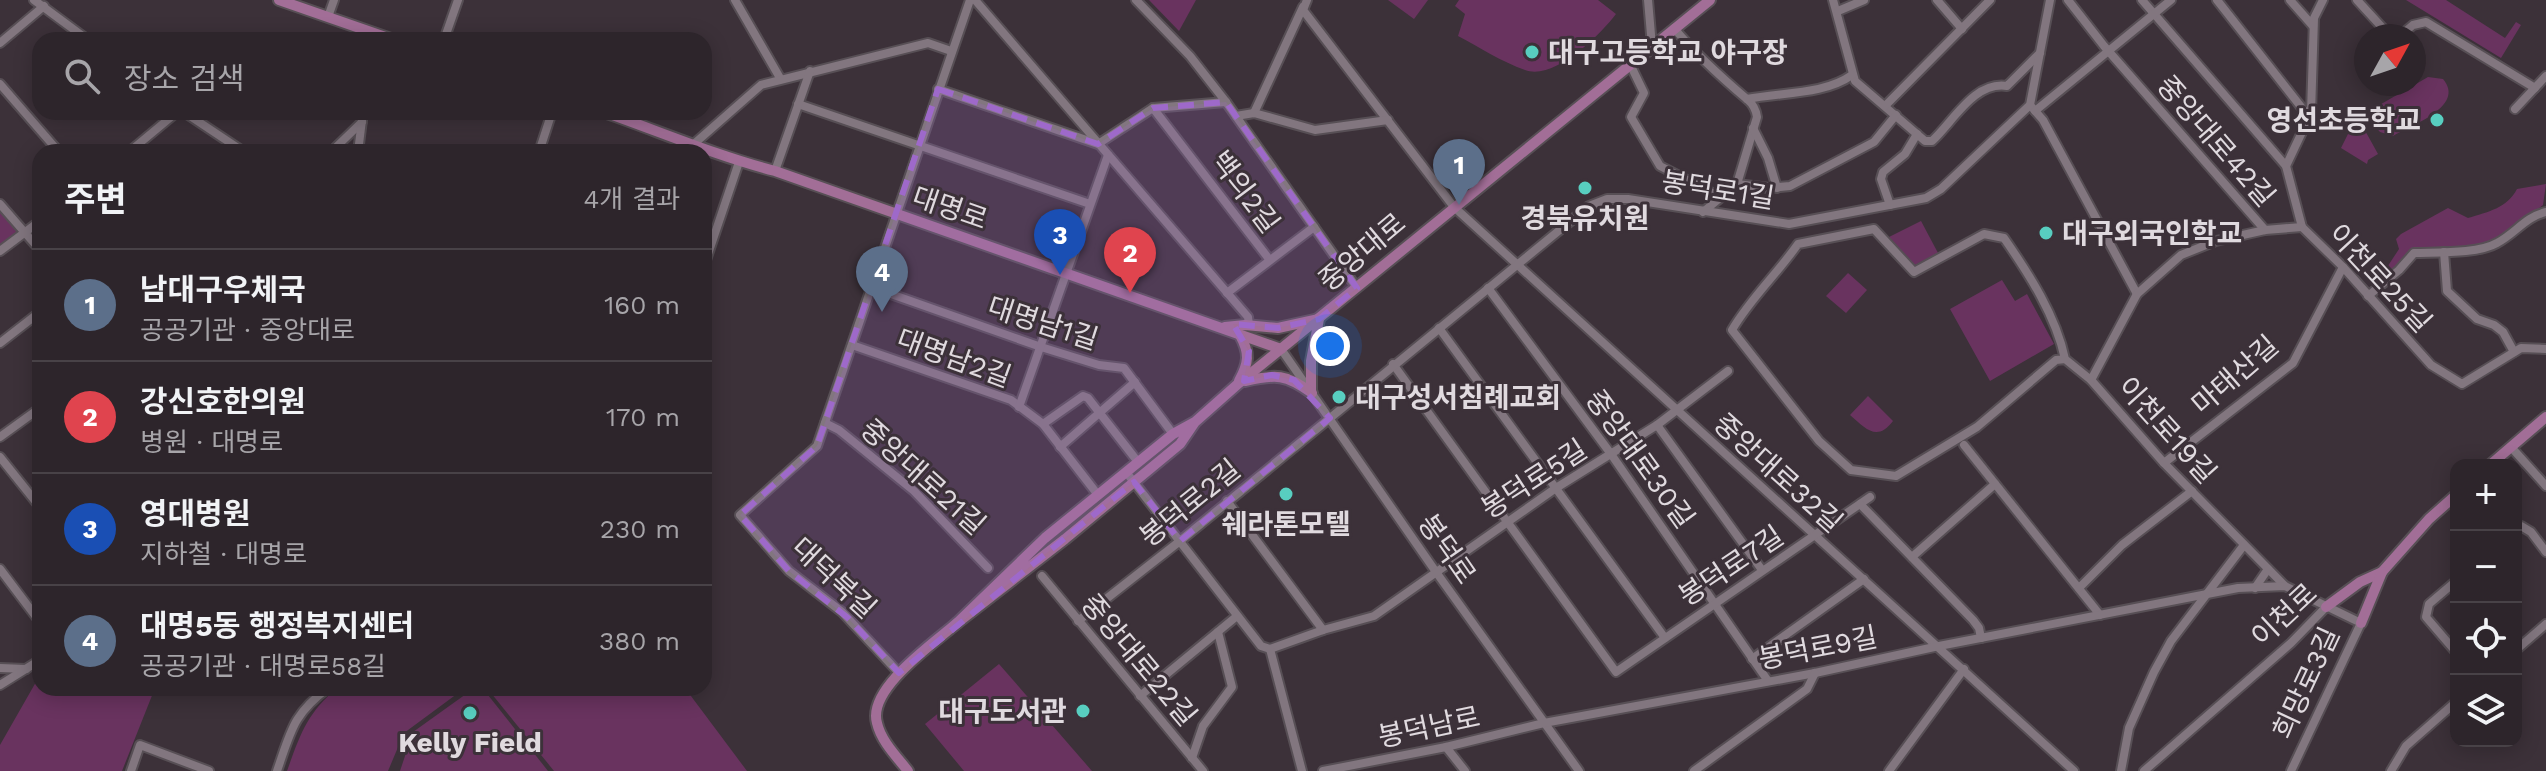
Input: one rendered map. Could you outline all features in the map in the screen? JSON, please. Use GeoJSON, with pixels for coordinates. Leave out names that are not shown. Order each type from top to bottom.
{"type":"FeatureCollection","features":[{"type":"Feature","properties":{"kind":"main road"},"geometry":{"type":"LineString","coordinates":[[279,0],[360,32]]}},
{"type":"Feature","properties":{"kind":"main road","name":"중앙대로"},"geometry":{"type":"LineString","coordinates":[[908,771],[875,720],[885,691],[899,673],[1180,444],[1195,422],[1238,383],[1710,0]]}},
{"type":"Feature","properties":{"kind":"main road","name":"대명로"},"geometry":{"type":"LineString","coordinates":[[627,120],[695,143]]}},
{"type":"Feature","properties":{"kind":"main road","name":"대명로"},"geometry":{"type":"LineString","coordinates":[[712,150],[1281,349]]}},
{"type":"Feature","properties":{"kind":"main road"},"geometry":{"type":"LineString","coordinates":[[1219,328],[1249,325],[1278,328],[1319,319],[1311,361],[1311,392]]}},
{"type":"Feature","properties":{"kind":"main road"},"geometry":{"type":"LineString","coordinates":[[1238,383],[1246,368],[1249,351],[1240,335]]}},
{"type":"Feature","properties":{"kind":"main road"},"geometry":{"type":"LineString","coordinates":[[1238,383],[1272,375],[1294,380],[1311,392]]}},
{"type":"Feature","properties":{"kind":"main road"},"geometry":{"type":"LineString","coordinates":[[2497,459],[2546,417]]}},
{"type":"Feature","properties":{"kind":"main road","name":"중앙대로"},"geometry":{"type":"LineString","coordinates":[[957,623],[1045,538],[1173,434],[1195,422]]}},
{"type":"Feature","properties":{"kind":"main road","name":"이천로"},"geometry":{"type":"LineString","coordinates":[[2326,607],[2360,582],[2382,572],[2450,500]]}},
{"type":"Feature","properties":{"kind":"main road","name":"희망로3길"},"geometry":{"type":"LineString","coordinates":[[2361,623],[2382,572]]}},
{"type":"Feature","properties":{"kind":"street"},"geometry":{"type":"LineString","coordinates":[[34,0],[78,32]]}},
{"type":"Feature","properties":{"kind":"street"},"geometry":{"type":"LineString","coordinates":[[328,17],[334,0]]}},
{"type":"Feature","properties":{"kind":"street"},"geometry":{"type":"LineString","coordinates":[[447,32],[458,0]]}},
{"type":"Feature","properties":{"kind":"street"},"geometry":{"type":"LineString","coordinates":[[736,0],[780,78]]}},
{"type":"Feature","properties":{"kind":"street"},"geometry":{"type":"LineString","coordinates":[[825,423],[951,51],[972,0],[1248,317],[1249,325]]}},
{"type":"Feature","properties":{"kind":"street"},"geometry":{"type":"LineString","coordinates":[[1136,0],[1190,56],[1226,102],[1357,288]]}},
{"type":"Feature","properties":{"kind":"street"},"geometry":{"type":"LineString","coordinates":[[1648,0],[1652,46]]}},
{"type":"Feature","properties":{"kind":"street"},"geometry":{"type":"LineString","coordinates":[[1833,0],[1852,75],[1865,91],[1925,141],[1932,141],[1977,94],[1997,84],[2007,86],[2040,53]]}},
{"type":"Feature","properties":{"kind":"street"},"geometry":{"type":"LineString","coordinates":[[1838,11],[1864,0]]}},
{"type":"Feature","properties":{"kind":"street"},"geometry":{"type":"LineString","coordinates":[[1937,0],[1962,29]]}},
{"type":"Feature","properties":{"kind":"street"},"geometry":{"type":"LineString","coordinates":[[1885,106],[1990,0]]}},
{"type":"Feature","properties":{"kind":"street"},"geometry":{"type":"LineString","coordinates":[[2050,0],[2033,108],[2043,120],[2137,294]]}},
{"type":"Feature","properties":{"kind":"street","name":"중앙대로42길"},"geometry":{"type":"LineString","coordinates":[[2068,0],[2109,52],[2265,230],[2302,227]]}},
{"type":"Feature","properties":{"kind":"street"},"geometry":{"type":"LineString","coordinates":[[2142,0],[2286,166],[2309,117],[2313,26],[2323,0]]}},
{"type":"Feature","properties":{"kind":"street"},"geometry":{"type":"LineString","coordinates":[[2033,108],[2109,52],[2171,0]]}},
{"type":"Feature","properties":{"kind":"street"},"geometry":{"type":"LineString","coordinates":[[2217,0],[2309,117]]}},
{"type":"Feature","properties":{"kind":"street"},"geometry":{"type":"LineString","coordinates":[[2290,0],[2313,26]]}},
{"type":"Feature","properties":{"kind":"street"},"geometry":{"type":"LineString","coordinates":[[2357,0],[2379,24]]}},
{"type":"Feature","properties":{"kind":"street"},"geometry":{"type":"LineString","coordinates":[[1254,113],[1305,4]]}},
{"type":"Feature","properties":{"kind":"street","name":"중앙대로32길"},"geometry":{"type":"LineString","coordinates":[[1305,4],[1454,207],[2074,771]]}},
{"type":"Feature","properties":{"kind":"street"},"geometry":{"type":"LineString","coordinates":[[0,43],[44,6]]}},
{"type":"Feature","properties":{"kind":"street"},"geometry":{"type":"LineString","coordinates":[[2417,24],[2426,22],[2535,88]]}},
{"type":"Feature","properties":{"kind":"street"},"geometry":{"type":"LineString","coordinates":[[1674,28],[1756,110],[1737,184],[1703,212]]}},
{"type":"Feature","properties":{"kind":"street"},"geometry":{"type":"LineString","coordinates":[[695,143],[761,85],[780,78],[928,43],[951,51]]}},
{"type":"Feature","properties":{"kind":"street"},"geometry":{"type":"LineString","coordinates":[[1630,64],[1644,93],[1631,117],[1660,166],[1720,197]]}},
{"type":"Feature","properties":{"kind":"street"},"geometry":{"type":"LineString","coordinates":[[775,171],[810,71]]}},
{"type":"Feature","properties":{"kind":"street"},"geometry":{"type":"LineString","coordinates":[[1747,99],[1826,87],[1852,75]]}},
{"type":"Feature","properties":{"kind":"street"},"geometry":{"type":"LineString","coordinates":[[2515,109],[2546,76]]}},
{"type":"Feature","properties":{"kind":"street"},"geometry":{"type":"LineString","coordinates":[[0,84],[52,144]]}},
{"type":"Feature","properties":{"kind":"street"},"geometry":{"type":"LineString","coordinates":[[938,89],[1098,144]]}},
{"type":"Feature","properties":{"kind":"street"},"geometry":{"type":"LineString","coordinates":[[1098,144],[1153,108],[1226,102]]}},
{"type":"Feature","properties":{"kind":"street"},"geometry":{"type":"LineString","coordinates":[[798,104],[1090,204]]}},
{"type":"Feature","properties":{"kind":"street","name":"백의2길"},"geometry":{"type":"LineString","coordinates":[[1153,108],[1269,259],[1314,227]]}},
{"type":"Feature","properties":{"kind":"street","name":"봉덕로1길"},"geometry":{"type":"LineString","coordinates":[[1330,418],[1589,206],[1607,199],[1651,201],[1789,224],[1926,198],[1941,189],[2033,108]]}},
{"type":"Feature","properties":{"kind":"street"},"geometry":{"type":"LineString","coordinates":[[1236,116],[1254,113],[1315,130],[1388,120]]}},
{"type":"Feature","properties":{"kind":"street"},"geometry":{"type":"LineString","coordinates":[[1737,184],[1777,188],[1801,181],[1874,142],[1896,115]]}},
{"type":"Feature","properties":{"kind":"street"},"geometry":{"type":"LineString","coordinates":[[139,144],[167,120]]}},
{"type":"Feature","properties":{"kind":"street"},"geometry":{"type":"LineString","coordinates":[[196,120],[232,144]]}},
{"type":"Feature","properties":{"kind":"street"},"geometry":{"type":"LineString","coordinates":[[542,144],[549,120]]}},
{"type":"Feature","properties":{"kind":"street"},"geometry":{"type":"LineString","coordinates":[[339,144],[362,122]]}},
{"type":"Feature","properties":{"kind":"street"},"geometry":{"type":"LineString","coordinates":[[359,144],[362,122]]}},
{"type":"Feature","properties":{"kind":"street"},"geometry":{"type":"LineString","coordinates":[[1753,128],[1768,158],[1777,188]]}},
{"type":"Feature","properties":{"kind":"street"},"geometry":{"type":"LineString","coordinates":[[1890,205],[1881,179],[1883,172],[1905,154],[1917,134]]}},
{"type":"Feature","properties":{"kind":"street"},"geometry":{"type":"LineString","coordinates":[[1019,407],[1108,155]]}},
{"type":"Feature","properties":{"kind":"street"},"geometry":{"type":"LineString","coordinates":[[712,242],[739,162]]}},
{"type":"Feature","properties":{"kind":"street","name":"이천로25길"},"geometry":{"type":"LineString","coordinates":[[2286,166],[2302,227],[2343,267],[2431,365],[2462,384],[2514,352]]}},
{"type":"Feature","properties":{"kind":"street"},"geometry":{"type":"LineString","coordinates":[[0,204],[32,241]]}},
{"type":"Feature","properties":{"kind":"street"},"geometry":{"type":"LineString","coordinates":[[2368,296],[2414,253],[2496,244],[2533,215],[2546,212]]}},
{"type":"Feature","properties":{"kind":"street"},"geometry":{"type":"LineString","coordinates":[[0,251],[32,226]]}},
{"type":"Feature","properties":{"kind":"street"},"geometry":{"type":"LineString","coordinates":[[2065,359],[2056,360],[1977,427],[1896,476],[1851,470],[1819,441],[1732,330],[1744,310],[1798,244],[1874,229],[1914,272],[1984,234],[2004,238],[2060,334],[2065,359],[2091,380]]}},
{"type":"Feature","properties":{"kind":"street","name":"이천로19길"},"geometry":{"type":"LineString","coordinates":[[2265,230],[2195,247],[2181,255],[2137,294],[2091,380],[2164,463],[2285,586]]}},
{"type":"Feature","properties":{"kind":"street"},"geometry":{"type":"LineString","coordinates":[[2444,252],[2447,291],[2477,319],[2503,332],[2514,352],[2521,348],[2546,349]]}},
{"type":"Feature","properties":{"kind":"street"},"geometry":{"type":"LineString","coordinates":[[1227,293],[1269,259]]}},
{"type":"Feature","properties":{"kind":"street","name":"마태산길"},"geometry":{"type":"LineString","coordinates":[[2164,463],[2293,363],[2343,267]]}},
{"type":"Feature","properties":{"kind":"street","name":"대명남1길"},"geometry":{"type":"LineString","coordinates":[[871,287],[1041,347],[1099,365],[1124,368],[1173,434]]}},
{"type":"Feature","properties":{"kind":"street","name":"중앙대로30길"},"geometry":{"type":"LineString","coordinates":[[1488,288],[1611,454],[1768,681]]}},
{"type":"Feature","properties":{"kind":"street"},"geometry":{"type":"LineString","coordinates":[[0,343],[32,318]]}},
{"type":"Feature","properties":{"kind":"street"},"geometry":{"type":"LineString","coordinates":[[1439,328],[1665,638]]}},
{"type":"Feature","properties":{"kind":"street","name":"대명남2길"},"geometry":{"type":"LineString","coordinates":[[852,345],[1011,400],[1043,424],[1098,495]]}},
{"type":"Feature","properties":{"kind":"street","name":"봉덕로"},"geometry":{"type":"LineString","coordinates":[[1281,349],[1579,771]]}},
{"type":"Feature","properties":{"kind":"street"},"geometry":{"type":"LineString","coordinates":[[1393,364],[1508,521]]}},
{"type":"Feature","properties":{"kind":"street","name":"봉덕로5길"},"geometry":{"type":"LineString","coordinates":[[1270,649],[1374,616],[1556,488],[1657,425],[1728,371]]}},
{"type":"Feature","properties":{"kind":"street"},"geometry":{"type":"LineString","coordinates":[[1060,447],[1135,382]]}},
{"type":"Feature","properties":{"kind":"street"},"geometry":{"type":"LineString","coordinates":[[1043,424],[1083,396],[1138,462]]}},
{"type":"Feature","properties":{"kind":"street"},"geometry":{"type":"LineString","coordinates":[[0,437],[32,414]]}},
{"type":"Feature","properties":{"kind":"street","name":"봉덕로2길"},"geometry":{"type":"LineString","coordinates":[[1078,621],[1330,418]]}},
{"type":"Feature","properties":{"kind":"street","name":"대덕북길"},"geometry":{"type":"LineString","coordinates":[[825,423],[817,446],[740,515],[789,571],[842,612],[899,673]]}},
{"type":"Feature","properties":{"kind":"street","name":"중앙대로21길"},"geometry":{"type":"LineString","coordinates":[[825,423],[839,430],[914,491],[988,568]]}},
{"type":"Feature","properties":{"kind":"street"},"geometry":{"type":"LineString","coordinates":[[1657,425],[1762,570]]}},
{"type":"Feature","properties":{"kind":"street"},"geometry":{"type":"LineString","coordinates":[[1964,445],[2100,615]]}},
{"type":"Feature","properties":{"kind":"street"},"geometry":{"type":"LineString","coordinates":[[2511,447],[2546,486]]}},
{"type":"Feature","properties":{"kind":"street"},"geometry":{"type":"LineString","coordinates":[[0,457],[32,497]]}},
{"type":"Feature","properties":{"kind":"street"},"geometry":{"type":"LineString","coordinates":[[1126,472],[1261,646],[1270,649],[1302,771]]}},
{"type":"Feature","properties":{"kind":"street"},"geometry":{"type":"LineString","coordinates":[[1912,557],[1995,484]]}},
{"type":"Feature","properties":{"kind":"street"},"geometry":{"type":"LineString","coordinates":[[2079,588],[2122,545],[2192,491]]}},
{"type":"Feature","properties":{"kind":"street","name":"봉덕로7길"},"geometry":{"type":"LineString","coordinates":[[1508,521],[1616,672],[1870,497]]}},
{"type":"Feature","properties":{"kind":"street"},"geometry":{"type":"LineString","coordinates":[[1227,501],[1323,630]]}},
{"type":"Feature","properties":{"kind":"street"},"geometry":{"type":"LineString","coordinates":[[1860,504],[1973,620],[1981,638]]}},
{"type":"Feature","properties":{"kind":"street"},"geometry":{"type":"LineString","coordinates":[[2522,527],[2531,532],[2546,552]]}},
{"type":"Feature","properties":{"kind":"street"},"geometry":{"type":"LineString","coordinates":[[2121,771],[2129,728],[2154,672],[2171,641],[2244,545]]}},
{"type":"Feature","properties":{"kind":"street"},"geometry":{"type":"LineString","coordinates":[[0,569],[32,611]]}},
{"type":"Feature","properties":{"kind":"street"},"geometry":{"type":"LineString","coordinates":[[2255,588],[2268,569]]}},
{"type":"Feature","properties":{"kind":"street","name":"중앙대로22길"},"geometry":{"type":"LineString","coordinates":[[1042,576],[1203,771]]}},
{"type":"Feature","properties":{"kind":"street"},"geometry":{"type":"LineString","coordinates":[[1752,659],[1864,579]]}},
{"type":"Feature","properties":{"kind":"street"},"geometry":{"type":"LineString","coordinates":[[2285,586],[2361,623]]}},
{"type":"Feature","properties":{"kind":"street","name":"봉덕로9길"},"geometry":{"type":"LineString","coordinates":[[1544,723],[1815,673],[2207,593],[2285,586]]}},
{"type":"Feature","properties":{"kind":"street"},"geometry":{"type":"LineString","coordinates":[[2450,586],[2429,604],[2426,617],[2450,645]]}},
{"type":"Feature","properties":{"kind":"street","name":"이천로"},"geometry":{"type":"LineString","coordinates":[[2144,771],[2291,643],[2326,607]]}},
{"type":"Feature","properties":{"kind":"street"},"geometry":{"type":"LineString","coordinates":[[1140,696],[1237,616]]}},
{"type":"Feature","properties":{"kind":"street","name":"희망로3길"},"geometry":{"type":"LineString","coordinates":[[2291,771],[2361,623]]}},
{"type":"Feature","properties":{"kind":"street"},"geometry":{"type":"LineString","coordinates":[[2522,645],[2546,624]]}},
{"type":"Feature","properties":{"kind":"street"},"geometry":{"type":"LineString","coordinates":[[1192,758],[1203,726],[1232,687],[1218,632]]}},
{"type":"Feature","properties":{"kind":"street"},"geometry":{"type":"LineString","coordinates":[[0,685],[32,665]]}},
{"type":"Feature","properties":{"kind":"street"},"geometry":{"type":"LineString","coordinates":[[0,668],[26,669]]}},
{"type":"Feature","properties":{"kind":"street"},"geometry":{"type":"LineString","coordinates":[[1889,771],[1964,669]]}},
{"type":"Feature","properties":{"kind":"street"},"geometry":{"type":"LineString","coordinates":[[1694,771],[1807,689],[1815,673]]}},
{"type":"Feature","properties":{"kind":"street"},"geometry":{"type":"LineString","coordinates":[[277,771],[294,723],[307,703],[317,696]]}},
{"type":"Feature","properties":{"kind":"street"},"geometry":{"type":"LineString","coordinates":[[2391,771],[2406,746],[2450,707]]}},
{"type":"Feature","properties":{"kind":"street","name":"봉덕남로"},"geometry":{"type":"LineString","coordinates":[[1323,771],[1446,747],[1544,723]]}},
{"type":"Feature","properties":{"kind":"street"},"geometry":{"type":"LineString","coordinates":[[131,771],[140,745],[209,771]]}},
{"type":"Feature","properties":{"kind":"street"},"geometry":{"type":"LineString","coordinates":[[1446,747],[1465,771]]}},
{"type":"Feature","properties":{"kind":"street"},"geometry":{"type":"LineString","coordinates":[[1375,762],[1382,771]]}},
{"type":"Feature","properties":{"kind":"highlighted area"},"geometry":{"type":"Polygon","coordinates":[[[938,89],[1098,144],[1153,108],[1226,102],[1357,288],[1319,319],[1278,328],[1233,324],[1249,351],[1244,381],[1272,375],[1294,380],[1330,418],[1180,541],[1134,482],[899,673],[848,618],[789,571],[740,515],[817,446],[938,89]]]}},
{"type":"Feature","properties":{"kind":"shaded area"},"geometry":{"type":"Polygon","coordinates":[[[1149,0],[1196,0],[1179,31],[1149,0]]]}},
{"type":"Feature","properties":{"kind":"shaded area"},"geometry":{"type":"Polygon","coordinates":[[[1388,0],[1428,0],[1414,19],[1388,0]]]}},
{"type":"Feature","properties":{"kind":"shaded area","name":"대구고등학교 야구장"},"geometry":{"type":"Polygon","coordinates":[[[1459,0],[1598,0],[1616,14],[1575,54],[1562,63],[1537,72],[1508,63],[1458,36],[1465,14],[1455,6],[1459,0]]]}},
{"type":"Feature","properties":{"kind":"shaded area"},"geometry":{"type":"Polygon","coordinates":[[[2406,0],[2446,0],[2505,38],[2516,22],[2521,25],[2501,58],[2406,0]]]}},
{"type":"Feature","properties":{"kind":"shaded area"},"geometry":{"type":"Polygon","coordinates":[[[2426,78],[2443,79],[2448,98],[2442,106],[2434,114],[2393,136],[2380,132],[2374,120],[2376,107],[2395,96],[2426,96],[2426,78]]]}},
{"type":"Feature","properties":{"kind":"shaded area"},"geometry":{"type":"Polygon","coordinates":[[[2357,116],[2378,154],[2367,164],[2341,148],[2357,116]]]}},
{"type":"Feature","properties":{"kind":"shaded area"},"geometry":{"type":"Polygon","coordinates":[[[2546,184],[2543,205],[2496,244],[2414,253],[2381,285],[2378,281],[2399,249],[2396,239],[2401,234],[2448,208],[2468,218],[2502,205],[2517,189],[2546,184]]]}},
{"type":"Feature","properties":{"kind":"shaded area"},"geometry":{"type":"Polygon","coordinates":[[[0,204],[24,232],[0,247],[0,204]]]}},
{"type":"Feature","properties":{"kind":"shaded area"},"geometry":{"type":"Polygon","coordinates":[[[1921,221],[1938,253],[1915,265],[1889,237],[1921,221]]]}},
{"type":"Feature","properties":{"kind":"shaded area"},"geometry":{"type":"Polygon","coordinates":[[[1848,273],[1867,290],[1846,313],[1826,296],[1848,273]]]}},
{"type":"Feature","properties":{"kind":"shaded area"},"geometry":{"type":"Polygon","coordinates":[[[2002,280],[2015,301],[2027,294],[2054,344],[1990,381],[1950,309],[2002,280]]]}},
{"type":"Feature","properties":{"kind":"shaded area"},"geometry":{"type":"Polygon","coordinates":[[[1868,396],[1893,421],[1882,431],[1866,429],[1850,415],[1868,396]]]}},
{"type":"Feature","properties":{"kind":"shaded area"},"geometry":{"type":"Polygon","coordinates":[[[999,664],[1092,771],[964,771],[925,724],[999,664]]]}},
{"type":"Feature","properties":{"kind":"shaded area"},"geometry":{"type":"Polygon","coordinates":[[[32,689],[32,696],[152,696],[122,771],[0,771],[0,745],[32,689]]]}},
{"type":"Feature","properties":{"kind":"shaded area"},"geometry":{"type":"Polygon","coordinates":[[[454,696],[404,733],[388,771],[287,771],[306,725],[327,697],[454,696]]]}},
{"type":"Feature","properties":{"kind":"shaded area","name":"Kelly Field"},"geometry":{"type":"Polygon","coordinates":[[[463,696],[489,696],[548,771],[400,771],[413,732],[463,696]]]}},
{"type":"Feature","properties":{"kind":"shaded area"},"geometry":{"type":"Polygon","coordinates":[[[493,696],[691,696],[747,771],[554,771],[493,696]]]}},
{"type":"Feature","properties":{"kind":"place","name":"대구고등학교 야구장"},"geometry":{"type":"Point","coordinates":[1532,52]}},
{"type":"Feature","properties":{"kind":"place","name":"영선초등학교"},"geometry":{"type":"Point","coordinates":[2437,120]}},
{"type":"Feature","properties":{"kind":"place","name":"경북유치원"},"geometry":{"type":"Point","coordinates":[1585,188]}},
{"type":"Feature","properties":{"kind":"place","name":"남대구우체국"},"geometry":{"type":"Point","coordinates":[1459,205]}},
{"type":"Feature","properties":{"kind":"place","name":"대구외국인학교"},"geometry":{"type":"Point","coordinates":[2046,233]}},
{"type":"Feature","properties":{"kind":"place","name":"영대병원"},"geometry":{"type":"Point","coordinates":[1060,275]}},
{"type":"Feature","properties":{"kind":"place","name":"강신호한의원"},"geometry":{"type":"Point","coordinates":[1130,293]}},
{"type":"Feature","properties":{"kind":"place","name":"대명5동 행정복지센터"},"geometry":{"type":"Point","coordinates":[882,312]}},
{"type":"Feature","properties":{"kind":"place","name":"대구성서침례교회"},"geometry":{"type":"Point","coordinates":[1339,397]}},
{"type":"Feature","properties":{"kind":"place","name":"쉐라톤모텔"},"geometry":{"type":"Point","coordinates":[1286,494]}},
{"type":"Feature","properties":{"kind":"place","name":"대구도서관"},"geometry":{"type":"Point","coordinates":[1083,711]}},
{"type":"Feature","properties":{"kind":"place","name":"Kelly Field"},"geometry":{"type":"Point","coordinates":[470,713]}}]}
